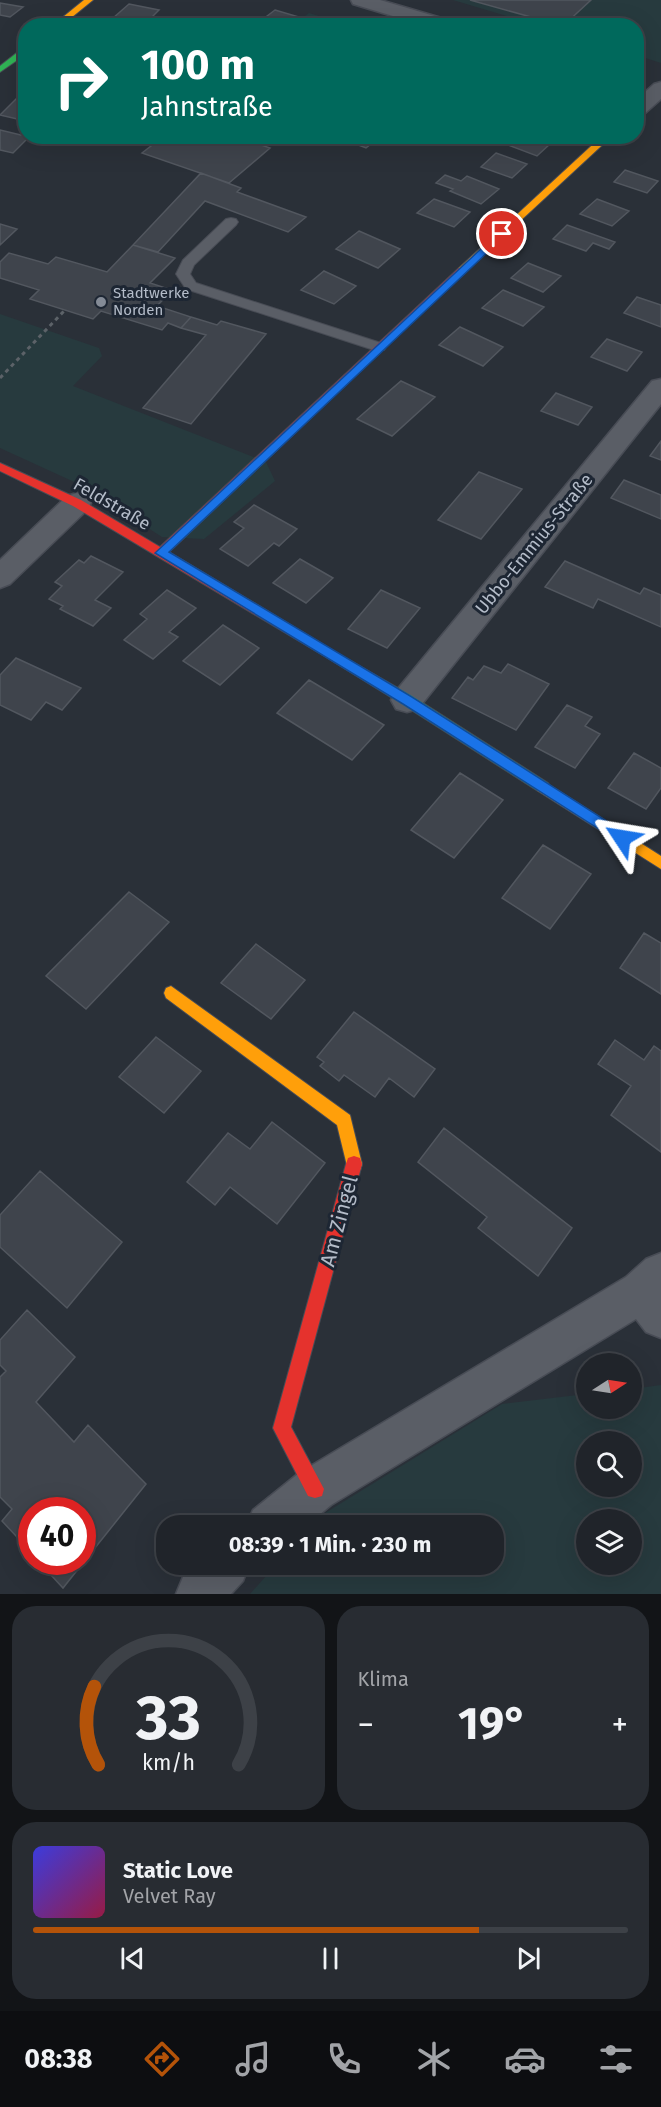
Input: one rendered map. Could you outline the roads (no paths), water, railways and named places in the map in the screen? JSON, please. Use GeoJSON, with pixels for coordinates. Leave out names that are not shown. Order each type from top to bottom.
{"type":"FeatureCollection","features":[{"type":"Feature","properties":{"kind":"street"},"geometry":{"type":"LineString","coordinates":[[66,18],[88,0]]}},
{"type":"Feature","properties":{"kind":"street"},"geometry":{"type":"LineString","coordinates":[[360,0],[385,3],[426,18]]}},
{"type":"Feature","properties":{"kind":"street"},"geometry":{"type":"LineString","coordinates":[[0,70],[18,56]]}},
{"type":"Feature","properties":{"kind":"street"},"geometry":{"type":"LineString","coordinates":[[644,101],[656,85]]}},
{"type":"Feature","properties":{"kind":"street"},"geometry":{"type":"LineString","coordinates":[[161,553],[379,347],[599,144]]}},
{"type":"Feature","properties":{"kind":"street","name":"Ubbo-Emmius-Straße"},"geometry":{"type":"LineString","coordinates":[[407,700],[661,387]]}},
{"type":"Feature","properties":{"kind":"street","name":"Feldstraße"},"geometry":{"type":"LineString","coordinates":[[0,467],[77,503],[407,700],[661,863]]}},
{"type":"Feature","properties":{"kind":"street"},"geometry":{"type":"LineString","coordinates":[[0,577],[77,503]]}},
{"type":"Feature","properties":{"kind":"street","name":"Am Zingel"},"geometry":{"type":"LineString","coordinates":[[171,993],[344,1119],[355,1162],[282,1428],[315,1489]]}},
{"type":"Feature","properties":{"kind":"street"},"geometry":{"type":"LineString","coordinates":[[283,1515],[315,1489],[654,1294]]}},
{"type":"Feature","properties":{"kind":"street"},"geometry":{"type":"LineString","coordinates":[[200,1594],[216,1575]]}},
{"type":"Feature","properties":{"kind":"lane"},"geometry":{"type":"LineString","coordinates":[[231,222],[188,263],[183,274],[190,286],[379,347]]}},
{"type":"Feature","properties":{"kind":"place","name":"Stadtwerke Norden"},"geometry":{"type":"Point","coordinates":[101,302]}}]}
